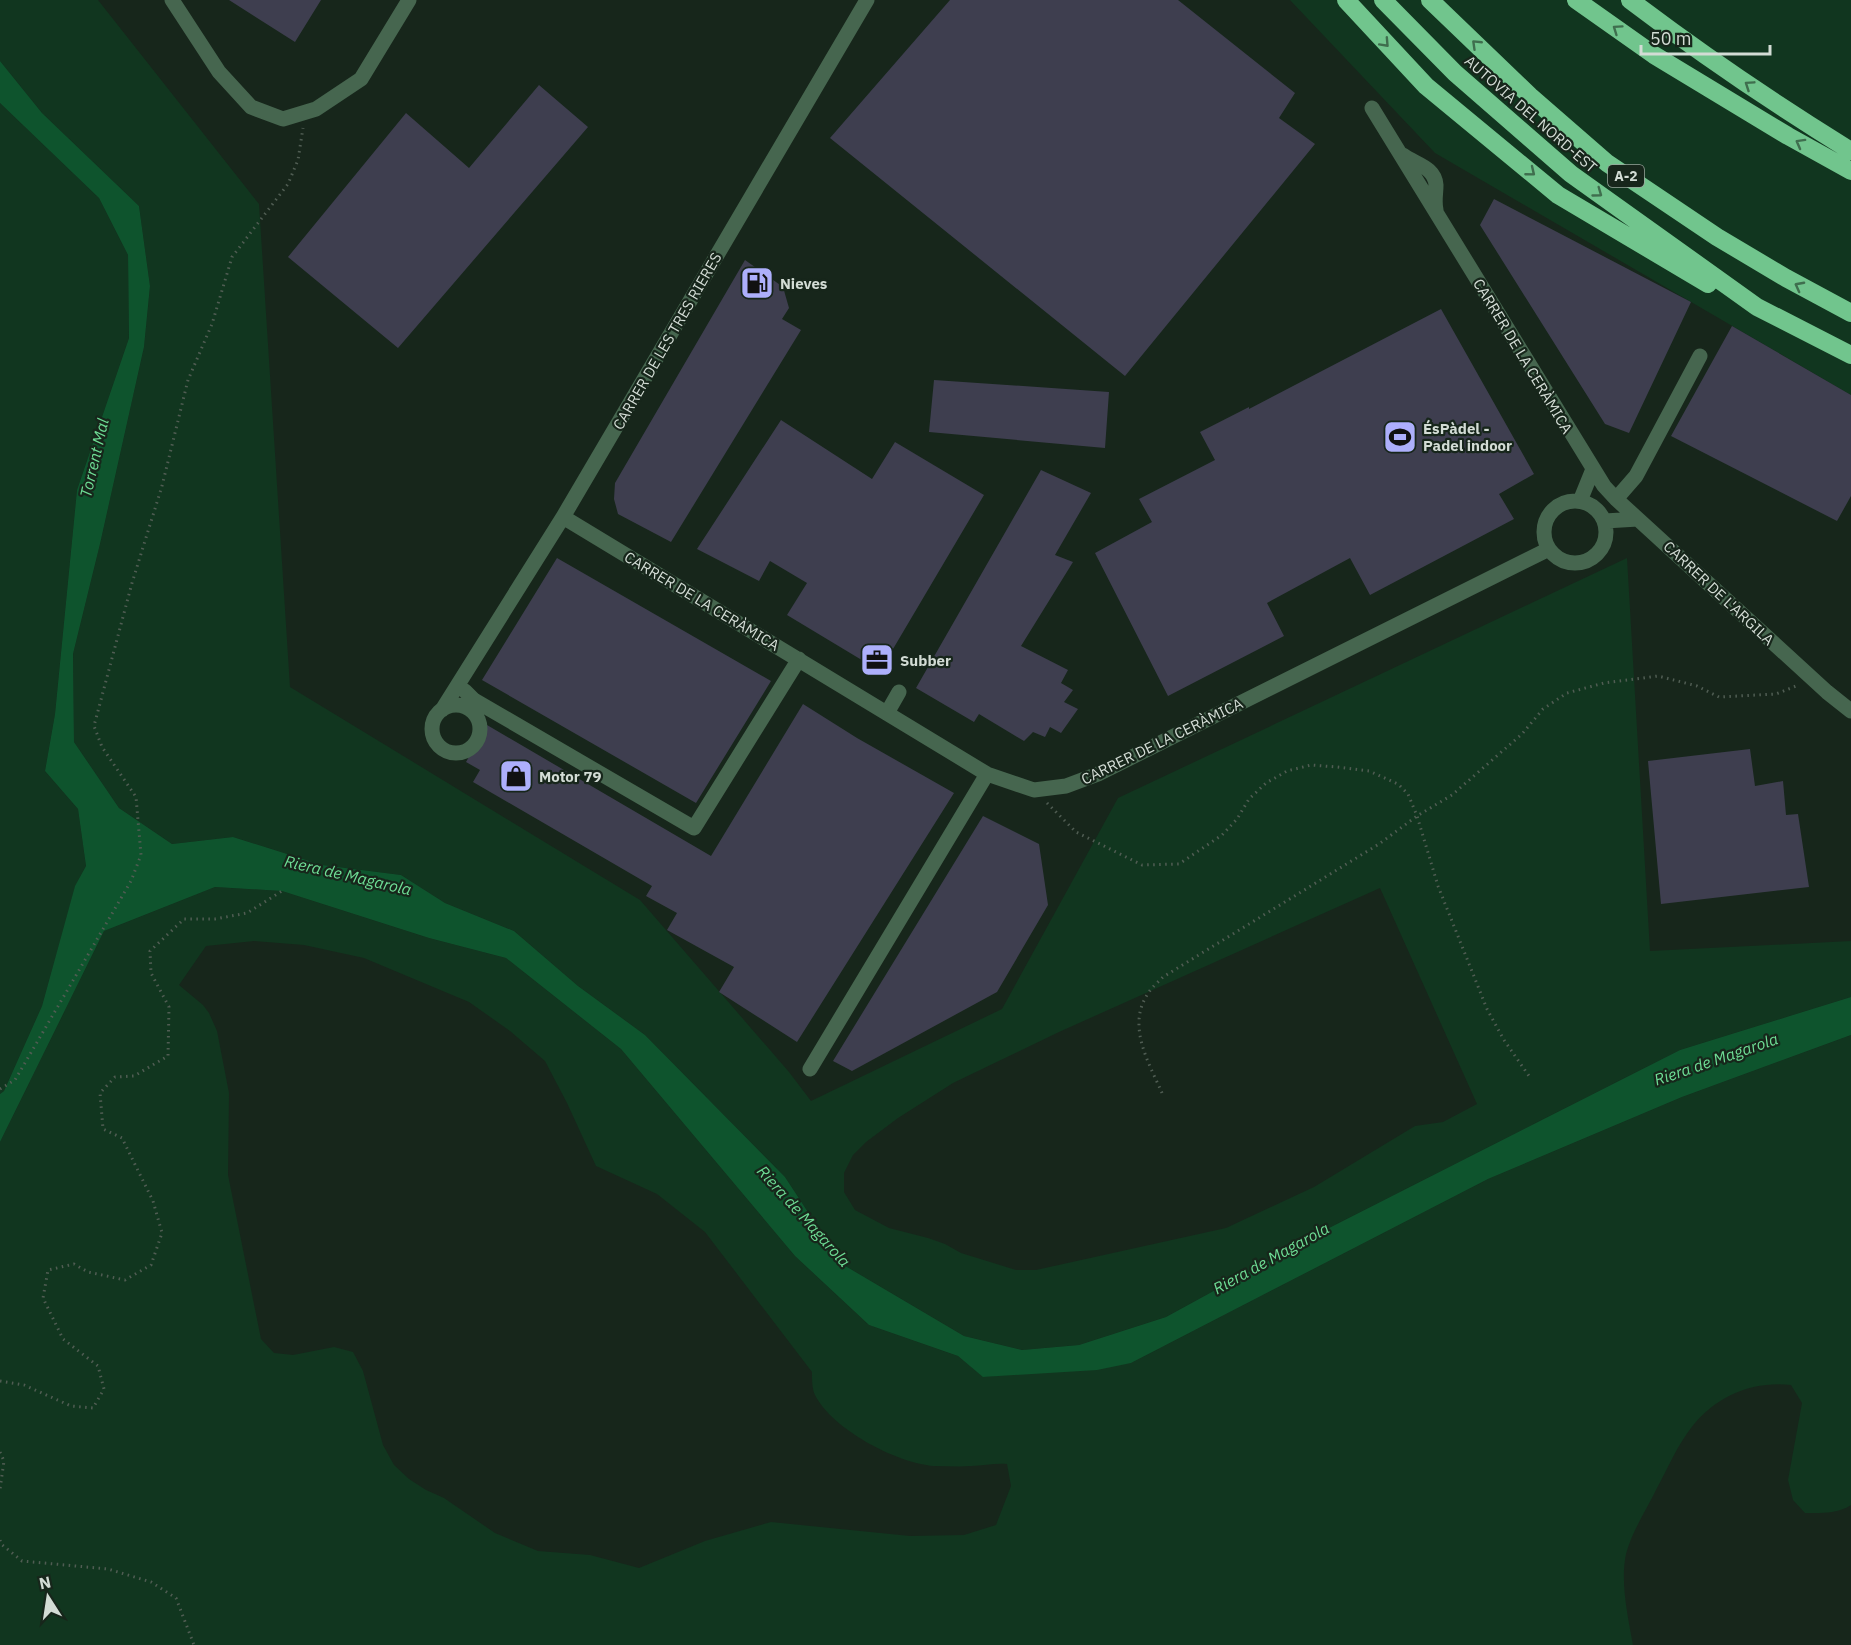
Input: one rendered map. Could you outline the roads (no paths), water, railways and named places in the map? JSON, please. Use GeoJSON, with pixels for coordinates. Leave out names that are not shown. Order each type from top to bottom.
{"type":"FeatureCollection","features":[{"type":"Feature","properties":{"kind":"highway"},"geometry":{"type":"LineString","coordinates":[[1346,0],[1426,86],[1558,195],[1725,294],[1757,307]]}},
{"type":"Feature","properties":{"kind":"highway","name":"AUTOVIA DEL NORD-EST"},"geometry":{"type":"LineString","coordinates":[[1383,0],[1455,73],[1571,174],[1757,307],[1851,354]]}},
{"type":"Feature","properties":{"kind":"highway","name":"AUTOVIA DEL NORD-EST"},"geometry":{"type":"LineString","coordinates":[[1430,0],[1530,96],[1607,163],[1718,237],[1786,278],[1851,313]]}},
{"type":"Feature","properties":{"kind":"highway"},"geometry":{"type":"LineString","coordinates":[[1576,0],[1654,55],[1788,136],[1851,171]]}},
{"type":"Feature","properties":{"kind":"highway"},"geometry":{"type":"LineString","coordinates":[[1630,0],[1680,39],[1803,122],[1851,151]]}},
{"type":"Feature","properties":{"kind":"street"},"geometry":{"type":"LineString","coordinates":[[172,0],[219,72],[251,107],[283,119],[311,111],[361,79],[410,0]]}},
{"type":"Feature","properties":{"kind":"street","name":"CARRER DE LES TRES RIERES"},"geometry":{"type":"LineString","coordinates":[[464,685],[469,709],[479,722],[478,737],[468,750],[453,753],[438,745],[434,739],[433,723],[464,685],[867,0]]}},
{"type":"Feature","properties":{"kind":"street","name":"CARRER DE LA CERÀMICA"},"geometry":{"type":"LineString","coordinates":[[1372,108],[1593,469]]}},
{"type":"Feature","properties":{"kind":"street"},"geometry":{"type":"LineString","coordinates":[[1616,499],[1636,476],[1700,356]]}},
{"type":"Feature","properties":{"kind":"street"},"geometry":{"type":"LineString","coordinates":[[1580,501],[1593,469]]}},
{"type":"Feature","properties":{"kind":"street","name":"CARRER DE L'ARGILA"},"geometry":{"type":"LineString","coordinates":[[1593,469],[1616,499],[1827,692],[1851,711]]}},
{"type":"Feature","properties":{"kind":"street"},"geometry":{"type":"LineString","coordinates":[[1570,501],[1580,501],[1595,507],[1605,521],[1605,541],[1601,550],[1585,561],[1575,563],[1564,561],[1549,549],[1545,539],[1546,519],[1560,504],[1570,501]]}},
{"type":"Feature","properties":{"kind":"street","name":"CARRER DE LA CERÀMICA"},"geometry":{"type":"LineString","coordinates":[[563,516],[987,774],[1034,790],[1066,786],[1098,774],[1549,549]]}},
{"type":"Feature","properties":{"kind":"street"},"geometry":{"type":"LineString","coordinates":[[1605,521],[1638,519]]}},
{"type":"Feature","properties":{"kind":"street"},"geometry":{"type":"LineString","coordinates":[[464,685],[474,700],[694,828],[799,660]]}},
{"type":"Feature","properties":{"kind":"street"},"geometry":{"type":"LineString","coordinates":[[887,713],[899,692]]}},
{"type":"Feature","properties":{"kind":"street"},"geometry":{"type":"LineString","coordinates":[[442,710],[455,705],[469,709]]}},
{"type":"Feature","properties":{"kind":"street"},"geometry":{"type":"LineString","coordinates":[[810,1069],[987,774]]}},
{"type":"Feature","properties":{"kind":"water"},"geometry":{"type":"Polygon","coordinates":[[[0,61],[42,113],[139,206],[150,286],[144,347],[73,654],[74,742],[119,808],[172,844],[233,837],[322,865],[401,875],[445,903],[514,931],[578,986],[645,1035],[785,1177],[842,1264],[964,1336],[1022,1350],[1079,1345],[1166,1317],[1327,1229],[1680,1050],[1851,997],[1851,1035],[1682,1097],[1488,1179],[1131,1363],[1097,1370],[983,1377],[958,1356],[869,1325],[795,1256],[621,1049],[506,958],[429,938],[282,891],[215,887],[104,931],[0,1142],[0,1094],[4,1091],[42,1006],[75,886],[86,866],[78,809],[45,771],[55,714],[77,490],[129,338],[128,255],[99,198],[0,103],[0,61]]]}},
{"type":"Feature","properties":{"kind":"place","name":"Nieves"},"geometry":{"type":"Point","coordinates":[757,283]}},
{"type":"Feature","properties":{"kind":"place","name":"ÉsPàdel - Padel indoor"},"geometry":{"type":"Point","coordinates":[1400,437]}},
{"type":"Feature","properties":{"kind":"place","name":"Subber"},"geometry":{"type":"Point","coordinates":[877,660]}},
{"type":"Feature","properties":{"kind":"place","name":"Motor 79"},"geometry":{"type":"Point","coordinates":[516,776]}},
{"type":"Feature","properties":{"kind":"water label","name":"Torrent Mal"},"geometry":{"type":"Point","coordinates":[94,458]}},
{"type":"Feature","properties":{"kind":"water label","name":"Riera de Magarola"},"geometry":{"type":"Point","coordinates":[348,875]}},
{"type":"Feature","properties":{"kind":"water label","name":"Riera de Magarola"},"geometry":{"type":"Point","coordinates":[1716,1059]}},
{"type":"Feature","properties":{"kind":"water label","name":"Riera de Magarola"},"geometry":{"type":"Point","coordinates":[804,1216]}},
{"type":"Feature","properties":{"kind":"water label","name":"Riera de Magarola"},"geometry":{"type":"Point","coordinates":[1271,1258]}}]}
